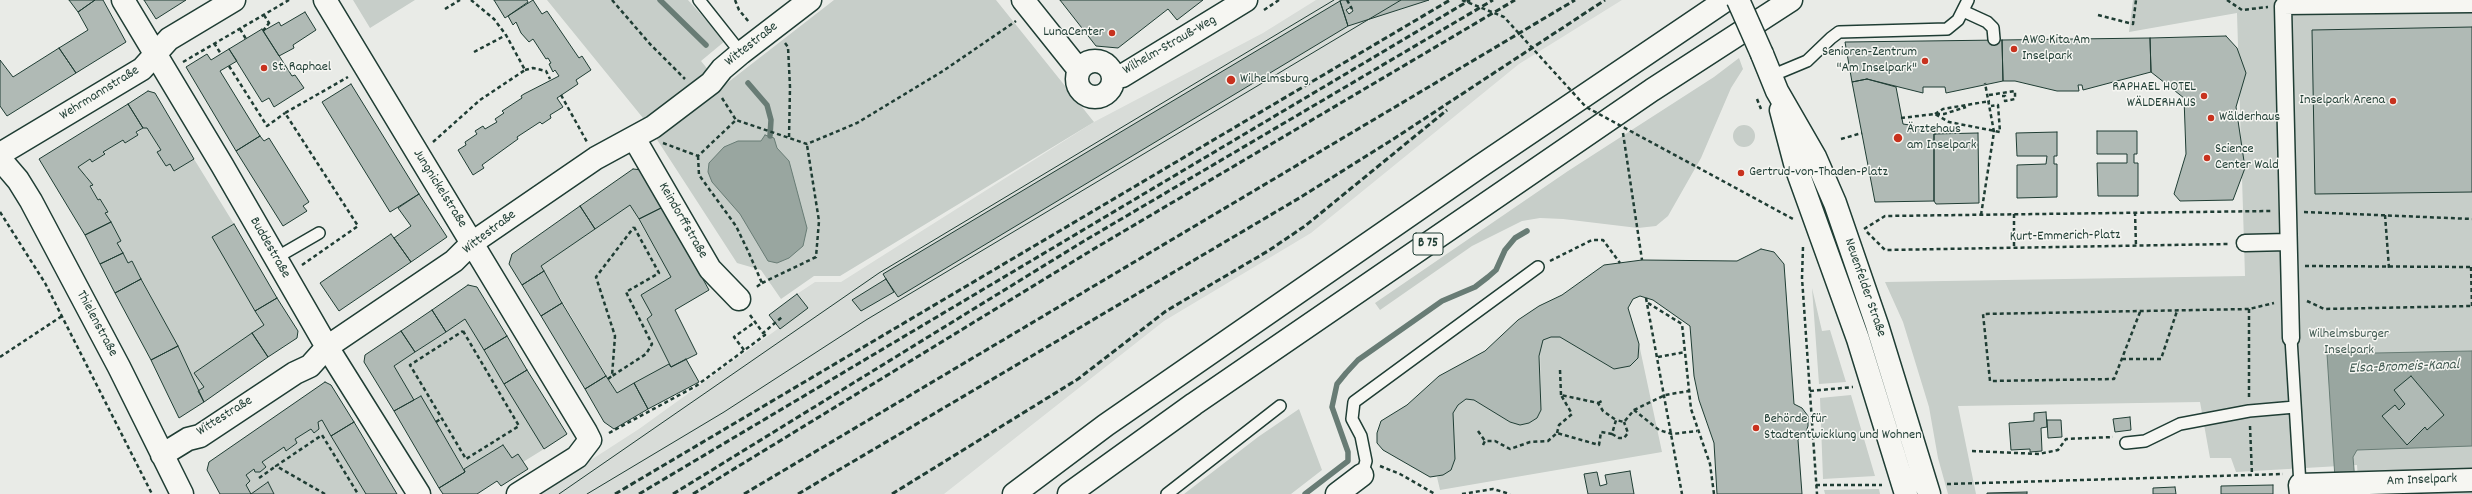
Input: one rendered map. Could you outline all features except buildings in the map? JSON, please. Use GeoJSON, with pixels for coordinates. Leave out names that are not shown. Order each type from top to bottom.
{"type":"FeatureCollection","features":[{"type":"Feature","properties":{"kind":"main road","name":"Buddestraße"},"geometry":{"type":"LineString","coordinates":[[123,0],[222,165],[279,268],[419,494]]}},
{"type":"Feature","properties":{"kind":"main road","name":"Wehrmannstraße"},"geometry":{"type":"LineString","coordinates":[[0,154],[142,69],[160,63],[169,39],[234,0]]}},
{"type":"Feature","properties":{"kind":"main road","name":"Jungnickelstraße"},"geometry":{"type":"LineString","coordinates":[[325,0],[590,440]]}},
{"type":"Feature","properties":{"kind":"main road","name":"Wittestraße"},"geometry":{"type":"LineString","coordinates":[[162,455],[188,438],[200,436],[295,373],[310,366],[327,347],[454,260],[472,243],[596,158],[653,127],[704,88],[740,53],[810,0]]}},
{"type":"Feature","properties":{"kind":"main road","name":"Wilhelm-Strauß-Weg"},"geometry":{"type":"LineString","coordinates":[[1114,77],[1128,72],[1246,0]]}},
{"type":"Feature","properties":{"kind":"main road","name":"B 75"},"geometry":{"type":"LineString","coordinates":[[1014,494],[1106,426],[1479,166],[1726,0]]}},
{"type":"Feature","properties":{"kind":"main road","name":"Neuenfelder Straße"},"geometry":{"type":"LineString","coordinates":[[1738,0],[1774,83],[1815,157],[1845,229],[1877,325],[1938,489]]}},
{"type":"Feature","properties":{"kind":"main road","name":"B 75"},"geometry":{"type":"LineString","coordinates":[[1070,494],[1194,404],[1645,95],[1791,0]]}},
{"type":"Feature","properties":{"kind":"main road"},"geometry":{"type":"LineString","coordinates":[[1027,5],[1079,70]]}},
{"type":"Feature","properties":{"kind":"main road","name":"Wilhelm-Strauß-Weg"},"geometry":{"type":"LineString","coordinates":[[1092,61],[1099,61],[1111,70],[1114,77],[1110,90],[1100,97],[1086,95],[1078,84],[1079,70],[1092,61]]}},
{"type":"Feature","properties":{"kind":"main road","name":"Neuenfelder Straße"},"geometry":{"type":"LineString","coordinates":[[1774,83],[1796,167],[1858,339],[1896,492]]}},
{"type":"Feature","properties":{"kind":"main road","name":"Keindorffstraße"},"geometry":{"type":"LineString","coordinates":[[634,138],[710,269],[739,299]]}},
{"type":"Feature","properties":{"kind":"main road","name":"Thielenstraße"},"geometry":{"type":"LineString","coordinates":[[0,159],[18,180],[31,201],[119,367],[182,494]]}},
{"type":"Feature","properties":{"kind":"main road"},"geometry":{"type":"LineString","coordinates":[[518,494],[577,456],[590,440]]}},
{"type":"Feature","properties":{"kind":"main road"},"geometry":{"type":"LineString","coordinates":[[1337,494],[1364,468]]}},
{"type":"Feature","properties":{"kind":"main road","name":"Am Inselpark"},"geometry":{"type":"LineString","coordinates":[[2305,484],[2472,480]]}},
{"type":"Feature","properties":{"kind":"street"},"geometry":{"type":"LineString","coordinates":[[2291,338],[2288,264],[2283,6],[2472,4]]}},
{"type":"Feature","properties":{"kind":"street"},"geometry":{"type":"LineString","coordinates":[[2245,243],[2288,242]]}},
{"type":"Feature","properties":{"kind":"lane"},"geometry":{"type":"LineString","coordinates":[[699,0],[740,53]]}},
{"type":"Feature","properties":{"kind":"lane"},"geometry":{"type":"LineString","coordinates":[[1774,83],[1807,61],[1831,38],[1844,32],[1943,30],[1956,23],[1968,0]]}},
{"type":"Feature","properties":{"kind":"lane"},"geometry":{"type":"LineString","coordinates":[[1963,11],[1991,26],[1994,39]]}},
{"type":"Feature","properties":{"kind":"lane"},"geometry":{"type":"LineString","coordinates":[[279,268],[319,233]]}},
{"type":"Feature","properties":{"kind":"lane"},"geometry":{"type":"LineString","coordinates":[[1364,468],[1361,436],[1352,419],[1354,402],[1538,267]]}},
{"type":"Feature","properties":{"kind":"lane"},"geometry":{"type":"LineString","coordinates":[[2291,338],[2295,407],[2305,484]]}},
{"type":"Feature","properties":{"kind":"lane"},"geometry":{"type":"LineString","coordinates":[[1167,494],[1280,406]]}},
{"type":"Feature","properties":{"kind":"lane"},"geometry":{"type":"LineString","coordinates":[[2126,443],[2145,441],[2180,424],[2249,411],[2295,407]]}},
{"type":"Feature","properties":{"kind":"path"},"geometry":{"type":"LineString","coordinates":[[160,63],[214,43],[289,0]]}},
{"type":"Feature","properties":{"kind":"path"},"geometry":{"type":"LineString","coordinates":[[445,9],[460,0]]}},
{"type":"Feature","properties":{"kind":"path"},"geometry":{"type":"LineString","coordinates":[[471,0],[494,19],[506,35],[525,70]]}},
{"type":"Feature","properties":{"kind":"path"},"geometry":{"type":"LineString","coordinates":[[612,0],[650,44],[704,88],[736,120],[760,130],[807,144],[857,123],[936,75],[1027,5]]}},
{"type":"Feature","properties":{"kind":"path"},"geometry":{"type":"LineString","coordinates":[[735,0],[739,10],[788,47],[790,87],[789,138]]}},
{"type":"Feature","properties":{"kind":"path"},"geometry":{"type":"LineString","coordinates":[[1347,0],[1352,9]]}},
{"type":"Feature","properties":{"kind":"path"},"geometry":{"type":"LineString","coordinates":[[1462,0],[1504,17],[1586,107],[1796,221]]}},
{"type":"Feature","properties":{"kind":"path"},"geometry":{"type":"LineString","coordinates":[[2098,14],[2133,24],[2136,0]]}},
{"type":"Feature","properties":{"kind":"path"},"geometry":{"type":"LineString","coordinates":[[2227,0],[2242,10],[2283,6]]}},
{"type":"Feature","properties":{"kind":"path"},"geometry":{"type":"LineString","coordinates":[[264,15],[271,26]]}},
{"type":"Feature","properties":{"kind":"path"},"geometry":{"type":"LineString","coordinates":[[263,31],[269,23]]}},
{"type":"Feature","properties":{"kind":"path"},"geometry":{"type":"LineString","coordinates":[[240,29],[246,39]]}},
{"type":"Feature","properties":{"kind":"path"},"geometry":{"type":"LineString","coordinates":[[474,52],[506,35]]}},
{"type":"Feature","properties":{"kind":"path"},"geometry":{"type":"LineString","coordinates":[[214,43],[221,54]]}},
{"type":"Feature","properties":{"kind":"path"},"geometry":{"type":"LineString","coordinates":[[229,66],[267,126],[285,113],[366,67]]}},
{"type":"Feature","properties":{"kind":"path"},"geometry":{"type":"LineString","coordinates":[[416,153],[433,142],[480,100],[525,70],[534,68],[546,71],[550,79]]}},
{"type":"Feature","properties":{"kind":"path"},"geometry":{"type":"LineString","coordinates":[[1981,215],[1994,132],[1989,95],[1985,83]]}},
{"type":"Feature","properties":{"kind":"path"},"geometry":{"type":"LineString","coordinates":[[1989,95],[2015,91],[2015,99],[2004,101],[2005,96],[2002,96]]}},
{"type":"Feature","properties":{"kind":"path"},"geometry":{"type":"LineString","coordinates":[[561,95],[596,158]]}},
{"type":"Feature","properties":{"kind":"path"},"geometry":{"type":"LineString","coordinates":[[1936,114],[1943,109],[1990,101]]}},
{"type":"Feature","properties":{"kind":"path"},"geometry":{"type":"LineString","coordinates":[[1936,114],[1949,122],[2000,132],[1998,105],[1991,106]]}},
{"type":"Feature","properties":{"kind":"path"},"geometry":{"type":"LineString","coordinates":[[1901,118],[1944,114],[1966,106]]}},
{"type":"Feature","properties":{"kind":"path"},"geometry":{"type":"LineString","coordinates":[[279,268],[358,226],[285,113]]}},
{"type":"Feature","properties":{"kind":"path"},"geometry":{"type":"LineString","coordinates":[[736,120],[698,156],[699,175],[736,226],[762,283]]}},
{"type":"Feature","properties":{"kind":"path"},"geometry":{"type":"LineString","coordinates":[[653,127],[664,145],[698,156]]}},
{"type":"Feature","properties":{"kind":"path"},"geometry":{"type":"LineString","coordinates":[[1622,127],[1642,260]]}},
{"type":"Feature","properties":{"kind":"path"},"geometry":{"type":"LineString","coordinates":[[1841,138],[1862,133]]}},
{"type":"Feature","properties":{"kind":"path"},"geometry":{"type":"LineString","coordinates":[[590,440],[609,433],[696,386],[765,335],[739,299],[762,283],[816,257],[819,221],[807,144]]}},
{"type":"Feature","properties":{"kind":"path"},"geometry":{"type":"LineString","coordinates":[[1864,229],[1885,216],[2288,211],[2472,219]]}},
{"type":"Feature","properties":{"kind":"path"},"geometry":{"type":"LineString","coordinates":[[0,212],[45,283],[152,494]]}},
{"type":"Feature","properties":{"kind":"path"},"geometry":{"type":"LineString","coordinates":[[2135,212],[2136,246]]}},
{"type":"Feature","properties":{"kind":"path"},"geometry":{"type":"LineString","coordinates":[[2014,214],[2014,248]]}},
{"type":"Feature","properties":{"kind":"path"},"geometry":{"type":"LineString","coordinates":[[2385,215],[2389,268]]}},
{"type":"Feature","properties":{"kind":"path"},"geometry":{"type":"LineString","coordinates":[[608,379],[646,354],[652,344],[626,292],[659,273],[634,227],[596,277],[615,336],[612,376]]}},
{"type":"Feature","properties":{"kind":"path"},"geometry":{"type":"LineString","coordinates":[[1538,267],[1592,240],[1603,240],[1620,263]]}},
{"type":"Feature","properties":{"kind":"path"},"geometry":{"type":"LineString","coordinates":[[1803,240],[1802,278],[1817,494]]}},
{"type":"Feature","properties":{"kind":"path","name":"Kurt-Emmerich-Platz"},"geometry":{"type":"LineString","coordinates":[[1885,250],[2245,243]]}},
{"type":"Feature","properties":{"kind":"path"},"geometry":{"type":"LineString","coordinates":[[2140,312],[2114,379],[1990,381],[1983,314],[2249,309],[2289,293],[2324,309],[2472,306],[2471,267],[2321,268],[2288,264]]}},
{"type":"Feature","properties":{"kind":"path"},"geometry":{"type":"LineString","coordinates":[[1646,298],[1665,394],[1682,494]]}},
{"type":"Feature","properties":{"kind":"path"},"geometry":{"type":"LineString","coordinates":[[1648,302],[1682,324],[1689,391],[1697,431],[1710,464],[1714,494]]}},
{"type":"Feature","properties":{"kind":"path"},"geometry":{"type":"LineString","coordinates":[[2249,309],[2249,411],[2252,475]]}},
{"type":"Feature","properties":{"kind":"path"},"geometry":{"type":"LineString","coordinates":[[2122,359],[2161,359],[2177,311]]}},
{"type":"Feature","properties":{"kind":"path"},"geometry":{"type":"LineString","coordinates":[[0,357],[62,316]]}},
{"type":"Feature","properties":{"kind":"path"},"geometry":{"type":"LineString","coordinates":[[763,332],[782,317]]}},
{"type":"Feature","properties":{"kind":"path"},"geometry":{"type":"LineString","coordinates":[[744,350],[734,337],[755,322]]}},
{"type":"Feature","properties":{"kind":"path"},"geometry":{"type":"LineString","coordinates":[[463,331],[519,426],[466,458],[442,418],[410,365],[463,331]]}},
{"type":"Feature","properties":{"kind":"path"},"geometry":{"type":"LineString","coordinates":[[1658,357],[1685,352]]}},
{"type":"Feature","properties":{"kind":"path"},"geometry":{"type":"LineString","coordinates":[[1478,432],[1486,441],[1495,441],[1510,449],[1530,442],[1548,441],[1557,433],[1559,425],[1572,414],[1561,395],[1560,370]]}},
{"type":"Feature","properties":{"kind":"path"},"geometry":{"type":"LineString","coordinates":[[1810,391],[1856,386]]}},
{"type":"Feature","properties":{"kind":"path"},"geometry":{"type":"LineString","coordinates":[[1624,422],[1634,410],[1665,394],[1689,391]]}},
{"type":"Feature","properties":{"kind":"path"},"geometry":{"type":"LineString","coordinates":[[1561,395],[1598,403],[1604,400]]}},
{"type":"Feature","properties":{"kind":"path"},"geometry":{"type":"LineString","coordinates":[[1598,403],[1603,411],[1616,420],[1624,422]]}},
{"type":"Feature","properties":{"kind":"path"},"geometry":{"type":"LineString","coordinates":[[1634,410],[1659,430],[1672,434],[1697,431]]}},
{"type":"Feature","properties":{"kind":"path"},"geometry":{"type":"LineString","coordinates":[[436,422],[442,418]]}},
{"type":"Feature","properties":{"kind":"path"},"geometry":{"type":"LineString","coordinates":[[1612,434],[1616,420]]}},
{"type":"Feature","properties":{"kind":"path"},"geometry":{"type":"LineString","coordinates":[[1557,433],[1599,445],[1601,432],[1612,434],[1619,438],[1624,438],[1628,433],[1624,422]]}},
{"type":"Feature","properties":{"kind":"path"},"geometry":{"type":"LineString","coordinates":[[259,478],[322,435],[358,494]]}},
{"type":"Feature","properties":{"kind":"path"},"geometry":{"type":"LineString","coordinates":[[1972,451],[2039,454],[2058,450],[2066,439],[2116,437],[2126,443]]}},
{"type":"Feature","properties":{"kind":"path"},"geometry":{"type":"LineString","coordinates":[[1483,446],[1486,441]]}},
{"type":"Feature","properties":{"kind":"path"},"geometry":{"type":"LineString","coordinates":[[276,466],[325,494]]}},
{"type":"Feature","properties":{"kind":"path"},"geometry":{"type":"LineString","coordinates":[[1364,468],[1400,474],[1435,494]]}},
{"type":"Feature","properties":{"kind":"path"},"geometry":{"type":"LineString","coordinates":[[1938,489],[2252,475],[2305,484]]}},
{"type":"Feature","properties":{"kind":"path"},"geometry":{"type":"LineString","coordinates":[[1883,477],[1885,485]]}},
{"type":"Feature","properties":{"kind":"path"},"geometry":{"type":"LineString","coordinates":[[1816,484],[1885,485],[1896,492]]}},
{"type":"Feature","properties":{"kind":"path"},"geometry":{"type":"LineString","coordinates":[[1462,494],[1494,489],[1510,494]]}},
{"type":"Feature","properties":{"kind":"shaded area"},"geometry":{"type":"Polygon","coordinates":[[[1316,0],[1622,0],[1519,64],[1311,233],[1164,321],[944,494],[538,494],[639,429],[779,328],[769,315],[815,282],[841,282],[1094,122],[1263,33],[1316,0]]]}},
{"type":"Feature","properties":{"kind":"green space"},"geometry":{"type":"Polygon","coordinates":[[[353,0],[415,0],[370,28],[353,0]]]}},
{"type":"Feature","properties":{"kind":"green space"},"geometry":{"type":"Polygon","coordinates":[[[547,0],[688,0],[725,41],[701,61],[722,87],[834,0],[996,0],[1094,122],[840,276],[814,276],[781,299],[761,270],[737,263],[643,118],[547,0]]]}},
{"type":"Feature","properties":{"kind":"green space","name":"Wilhelmsburger Inselpark"},"geometry":{"type":"Polygon","coordinates":[[[2133,0],[2472,0],[2472,494],[2359,494],[2357,465],[2236,472],[2231,458],[2210,458],[2200,402],[1958,406],[1976,494],[1948,494],[1938,458],[1929,407],[1903,322],[1885,282],[2245,276],[2237,13],[2129,32],[2133,0]]]}},
{"type":"Feature","properties":{"kind":"green space"},"geometry":{"type":"Polygon","coordinates":[[[1739,58],[1743,69],[1731,88],[1701,158],[1668,216],[1656,226],[1638,228],[1563,219],[1540,218],[1522,221],[1472,246],[1380,310],[1375,303],[1568,171],[1714,77],[1739,58]]]}},
{"type":"Feature","properties":{"kind":"green space"},"geometry":{"type":"Polygon","coordinates":[[[1740,125],[1748,125],[1755,132],[1755,140],[1748,147],[1740,147],[1733,140],[1733,132],[1740,125]]]}},
{"type":"Feature","properties":{"kind":"green space"},"geometry":{"type":"Polygon","coordinates":[[[143,128],[147,128],[161,150],[158,152],[166,166],[170,164],[174,171],[194,159],[234,224],[213,237],[264,325],[194,373],[204,387],[198,391],[178,346],[132,261],[128,263],[117,243],[121,241],[105,213],[108,211],[100,199],[98,200],[86,175],[84,176],[78,167],[90,159],[92,162],[104,155],[103,152],[123,140],[125,143],[143,128]]]}},
{"type":"Feature","properties":{"kind":"green space"},"geometry":{"type":"Polygon","coordinates":[[[630,205],[671,277],[641,295],[652,315],[647,319],[669,364],[617,393],[541,266],[630,205]]]}},
{"type":"Feature","properties":{"kind":"green space"},"geometry":{"type":"Polygon","coordinates":[[[1812,288],[1822,331],[1830,330],[1846,382],[1819,384],[1812,288]]]}},
{"type":"Feature","properties":{"kind":"green space"},"geometry":{"type":"Polygon","coordinates":[[[465,319],[544,449],[523,462],[518,454],[512,458],[503,445],[464,469],[421,396],[414,400],[394,366],[465,319]]]}},
{"type":"Feature","properties":{"kind":"green space"},"geometry":{"type":"Polygon","coordinates":[[[1551,337],[1560,337],[1614,369],[1630,366],[1638,358],[1639,344],[1662,452],[1440,490],[1437,477],[1451,470],[1455,459],[1453,413],[1458,405],[1466,399],[1474,400],[1510,422],[1520,425],[1529,423],[1537,418],[1541,410],[1540,346],[1543,340],[1551,337]]]}},
{"type":"Feature","properties":{"kind":"green space"},"geometry":{"type":"Polygon","coordinates":[[[1851,395],[1875,476],[1823,479],[1820,398],[1851,395]]]}},
{"type":"Feature","properties":{"kind":"green space"},"geometry":{"type":"Polygon","coordinates":[[[1299,409],[1322,470],[1291,494],[1184,494],[1258,437],[1299,409]]]}},
{"type":"Feature","properties":{"kind":"green space"},"geometry":{"type":"Polygon","coordinates":[[[322,420],[366,494],[274,494],[267,482],[251,494],[246,485],[250,481],[246,475],[254,469],[255,472],[260,472],[262,462],[284,447],[287,451],[297,443],[295,439],[311,429],[314,433],[319,429],[318,422],[322,420]]]}},
{"type":"Feature","properties":{"kind":"green space"},"geometry":{"type":"Polygon","coordinates":[[[1879,489],[1880,494],[1825,494],[1824,490],[1879,489]]]}},
{"type":"Feature","properties":{"kind":"water"},"geometry":{"type":"Polygon","coordinates":[[[765,135],[774,138],[777,148],[789,161],[807,228],[803,246],[789,258],[777,263],[768,261],[740,214],[712,182],[708,172],[709,163],[724,147],[738,141],[761,141],[765,135]]]}},
{"type":"Feature","properties":{"kind":"water","name":"Elsa-Bromeis-Kanal"},"geometry":{"type":"Polygon","coordinates":[[[2472,351],[2472,446],[2357,450],[2353,457],[2356,494],[2336,494],[2327,354],[2472,351]]]}},
{"type":"Feature","properties":{"kind":"waterway"},"geometry":{"type":"LineString","coordinates":[[660,0],[706,45]]}},
{"type":"Feature","properties":{"kind":"waterway"},"geometry":{"type":"LineString","coordinates":[[748,83],[767,105],[771,120],[770,136]]}},
{"type":"Feature","properties":{"kind":"waterway"},"geometry":{"type":"LineString","coordinates":[[1305,494],[1348,461],[1348,452],[1332,407],[1337,384],[1346,373],[1358,360],[1442,301],[1475,287],[1488,277],[1496,270],[1505,250],[1515,238],[1527,231]]}},
{"type":"Feature","properties":{"kind":"tram line"},"geometry":{"type":"LineString","coordinates":[[559,494],[879,273],[1334,0]]}},
{"type":"Feature","properties":{"kind":"tram line"},"geometry":{"type":"LineString","coordinates":[[587,494],[724,412],[866,320],[1401,0]]}},
{"type":"Feature","properties":{"kind":"railway"},"geometry":{"type":"LineString","coordinates":[[615,494],[1450,0]]}},
{"type":"Feature","properties":{"kind":"railway"},"geometry":{"type":"LineString","coordinates":[[639,494],[1470,0]]}},
{"type":"Feature","properties":{"kind":"railway"},"geometry":{"type":"LineString","coordinates":[[673,494],[1084,241],[1493,0]]}},
{"type":"Feature","properties":{"kind":"railway"},"geometry":{"type":"LineString","coordinates":[[693,494],[1092,250],[1515,0]]}},
{"type":"Feature","properties":{"kind":"railway"},"geometry":{"type":"LineString","coordinates":[[744,494],[1575,0]]}},
{"type":"Feature","properties":{"kind":"railway"},"geometry":{"type":"LineString","coordinates":[[798,494],[1301,197],[1395,138],[1605,0]]}},
{"type":"Feature","properties":{"kind":"railway"},"geometry":{"type":"LineString","coordinates":[[892,494],[1078,379],[1166,311],[1268,251],[1305,226],[1447,110]]}},
{"type":"Feature","properties":{"kind":"place","name":"LunaCenter"},"geometry":{"type":"Point","coordinates":[1112,33]}},
{"type":"Feature","properties":{"kind":"place","name":"AWO Kita Am Inselpark"},"geometry":{"type":"Point","coordinates":[2014,49]}},
{"type":"Feature","properties":{"kind":"place","name":"Senioren-Zentrum \"Am Inselpark\""},"geometry":{"type":"Point","coordinates":[1925,61]}},
{"type":"Feature","properties":{"kind":"place","name":"St. Raphael"},"geometry":{"type":"Point","coordinates":[264,68]}},
{"type":"Feature","properties":{"kind":"place","name":"Wilhelmsburg"},"geometry":{"type":"Point","coordinates":[1231,80]}},
{"type":"Feature","properties":{"kind":"place","name":"RAPHAEL HOTEL WÄLDERHAUS"},"geometry":{"type":"Point","coordinates":[2204,96]}},
{"type":"Feature","properties":{"kind":"place","name":"Inselpark Arena"},"geometry":{"type":"Point","coordinates":[2393,101]}},
{"type":"Feature","properties":{"kind":"place","name":"Wälderhaus"},"geometry":{"type":"Point","coordinates":[2211,118]}},
{"type":"Feature","properties":{"kind":"place","name":"Ärztehaus am Inselpark"},"geometry":{"type":"Point","coordinates":[1898,138]}},
{"type":"Feature","properties":{"kind":"place","name":"Science Center Wald"},"geometry":{"type":"Point","coordinates":[2207,158]}},
{"type":"Feature","properties":{"kind":"place","name":"Gertrud-von-Thaden-Platz"},"geometry":{"type":"Point","coordinates":[1741,173]}},
{"type":"Feature","properties":{"kind":"place","name":"Behörde für Stadtentwicklung und Wohnen"},"geometry":{"type":"Point","coordinates":[1756,428]}}]}
